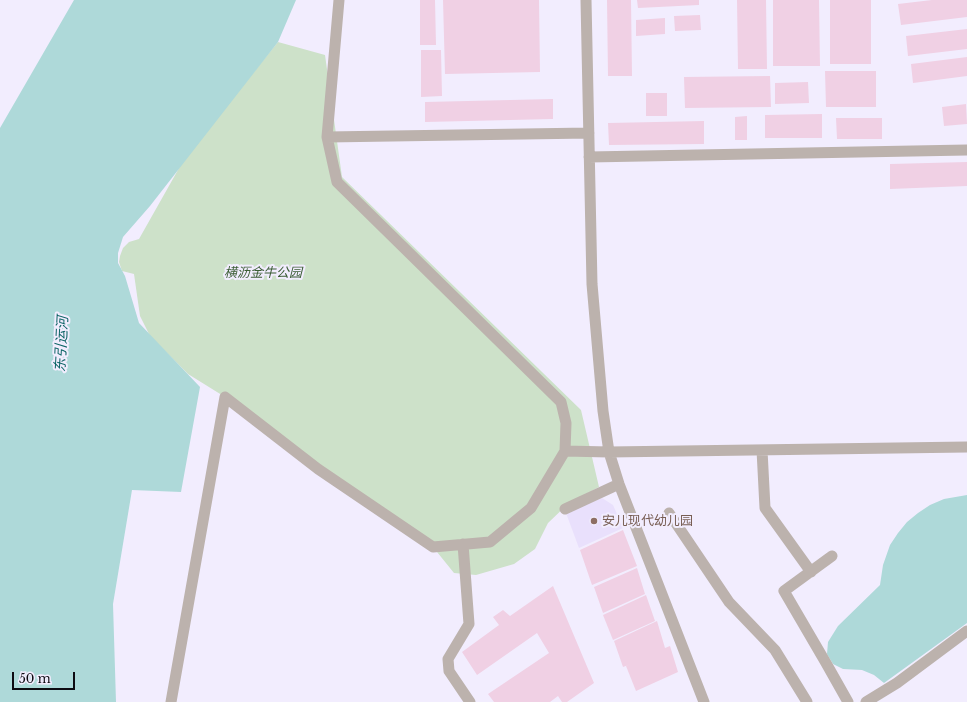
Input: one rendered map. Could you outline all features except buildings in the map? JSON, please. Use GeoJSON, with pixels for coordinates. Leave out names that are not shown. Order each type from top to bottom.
{"type":"FeatureCollection","features":[{"type":"Feature","properties":{"kind":"street"},"geometry":{"type":"LineString","coordinates":[[171,702],[225,397],[318,469],[433,547],[490,542],[532,508],[565,451],[566,423],[561,402],[337,182],[327,137],[339,0]]}},
{"type":"Feature","properties":{"kind":"street"},"geometry":{"type":"LineString","coordinates":[[586,0],[592,284],[603,411],[609,452],[619,484],[704,702]]}},
{"type":"Feature","properties":{"kind":"street"},"geometry":{"type":"LineString","coordinates":[[327,137],[589,133]]}},
{"type":"Feature","properties":{"kind":"street"},"geometry":{"type":"LineString","coordinates":[[589,158],[967,150]]}},
{"type":"Feature","properties":{"kind":"street"},"geometry":{"type":"LineString","coordinates":[[565,451],[609,452],[967,447]]}},
{"type":"Feature","properties":{"kind":"street"},"geometry":{"type":"LineString","coordinates":[[762,450],[765,508],[811,572]]}},
{"type":"Feature","properties":{"kind":"street"},"geometry":{"type":"LineString","coordinates":[[565,509],[619,484]]}},
{"type":"Feature","properties":{"kind":"street"},"geometry":{"type":"LineString","coordinates":[[669,513],[729,602],[775,650],[807,702]]}},
{"type":"Feature","properties":{"kind":"street"},"geometry":{"type":"LineString","coordinates":[[463,544],[469,624],[448,659],[449,671],[470,702]]}},
{"type":"Feature","properties":{"kind":"street"},"geometry":{"type":"LineString","coordinates":[[832,556],[784,591],[848,702]]}},
{"type":"Feature","properties":{"kind":"street"},"geometry":{"type":"LineString","coordinates":[[866,702],[897,683],[967,631]]}},
{"type":"Feature","properties":{"kind":"shaded area","name":"安儿现代幼儿园"},"geometry":{"type":"Polygon","coordinates":[[[602,498],[613,505],[623,528],[579,548],[566,513],[602,498]]]}},
{"type":"Feature","properties":{"kind":"green space","name":"横沥金牛公园"},"geometry":{"type":"Polygon","coordinates":[[[278,42],[325,55],[342,177],[581,410],[599,487],[570,502],[548,523],[535,549],[514,564],[476,575],[454,573],[433,547],[225,397],[188,374],[150,336],[140,316],[134,274],[122,271],[119,262],[123,248],[129,242],[139,239],[187,154],[278,42]]]}},
{"type":"Feature","properties":{"kind":"water","name":"东引运河"},"geometry":{"type":"Polygon","coordinates":[[[74,0],[296,0],[278,42],[150,206],[123,237],[118,253],[118,263],[125,276],[139,323],[200,387],[181,492],[132,490],[113,604],[116,702],[0,702],[0,128],[74,0]]]}},
{"type":"Feature","properties":{"kind":"water"},"geometry":{"type":"Polygon","coordinates":[[[967,495],[967,623],[884,683],[874,675],[862,670],[843,669],[833,664],[827,654],[828,642],[838,626],[880,585],[883,565],[890,545],[898,533],[907,522],[930,505],[944,499],[967,495]]]}},
{"type":"Feature","properties":{"kind":"place","name":"安儿现代幼儿园"},"geometry":{"type":"Point","coordinates":[594,521]}}]}
